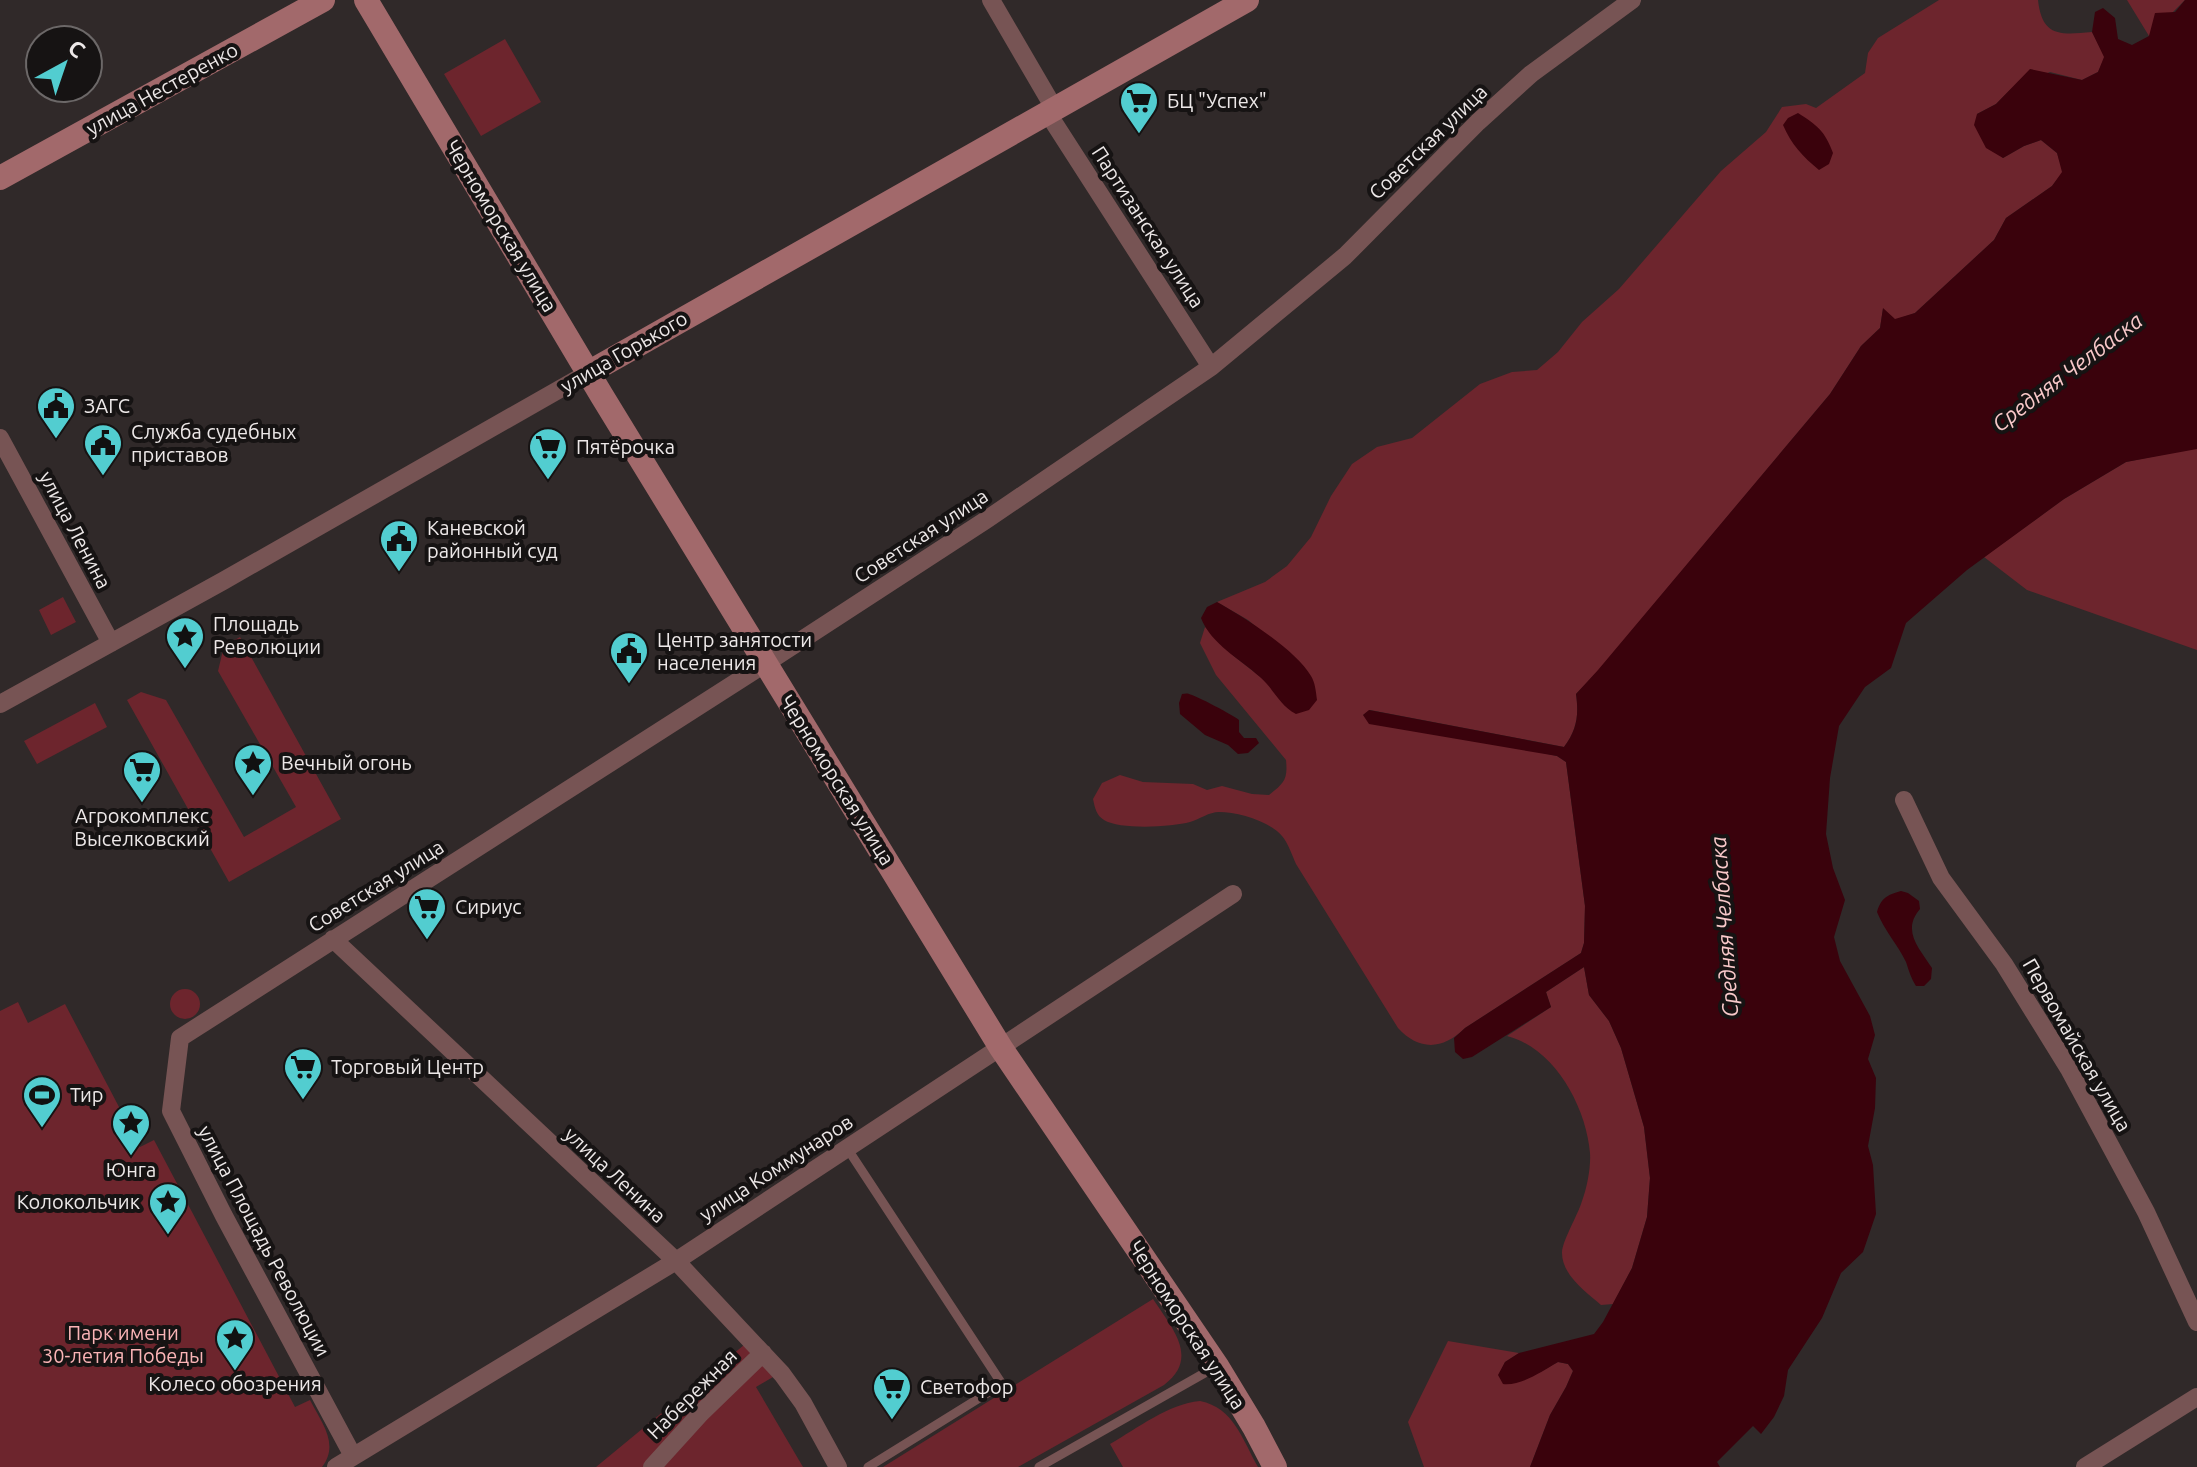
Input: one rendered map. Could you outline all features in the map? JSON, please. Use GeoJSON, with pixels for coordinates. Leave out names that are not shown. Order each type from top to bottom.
{"type":"FeatureCollection","features":[{"type":"Feature","properties":{"kind":"main road","name":"улица Нестеренко"},"geometry":{"type":"LineString","coordinates":[[0,178],[323,0]]}},
{"type":"Feature","properties":{"kind":"main road","name":"Черноморская улица"},"geometry":{"type":"LineString","coordinates":[[366,0],[588,373],[1001,1048],[1217,1366],[1275,1467]]}},
{"type":"Feature","properties":{"kind":"main road","name":"улица Горького"},"geometry":{"type":"LineString","coordinates":[[588,373],[1247,0]]}},
{"type":"Feature","properties":{"kind":"street","name":"Партизанская улица"},"geometry":{"type":"LineString","coordinates":[[991,0],[1051,110],[1211,367]]}},
{"type":"Feature","properties":{"kind":"street","name":"Советская улица"},"geometry":{"type":"LineString","coordinates":[[180,1038],[765,664],[986,520],[1211,367],[1345,256],[1478,122],[1531,74],[1632,0]]}},
{"type":"Feature","properties":{"kind":"street","name":"улица Горького"},"geometry":{"type":"LineString","coordinates":[[0,704],[588,373]]}},
{"type":"Feature","properties":{"kind":"street","name":"улица Ленина"},"geometry":{"type":"LineString","coordinates":[[0,438],[111,643]]}},
{"type":"Feature","properties":{"kind":"street","name":"Первомайская улица"},"geometry":{"type":"LineString","coordinates":[[1904,800],[1941,878],[2004,964],[2069,1069],[2146,1212],[2197,1322]]}},
{"type":"Feature","properties":{"kind":"street","name":"улица Коммунаров"},"geometry":{"type":"LineString","coordinates":[[336,1467],[676,1261],[1233,894]]}},
{"type":"Feature","properties":{"kind":"street","name":"улица Ленина"},"geometry":{"type":"LineString","coordinates":[[333,939],[676,1261],[793,1388],[838,1467]]}},
{"type":"Feature","properties":{"kind":"street","name":"улица Площадь Революции"},"geometry":{"type":"LineString","coordinates":[[180,1038],[171,1111],[353,1456]]}},
{"type":"Feature","properties":{"kind":"street","name":"Набережная"},"geometry":{"type":"LineString","coordinates":[[652,1467],[701,1413],[763,1353]]}},
{"type":"Feature","properties":{"kind":"street"},"geometry":{"type":"LineString","coordinates":[[2085,1467],[2197,1397]]}},
{"type":"Feature","properties":{"kind":"lane"},"geometry":{"type":"LineString","coordinates":[[847,1148],[1002,1384],[868,1467]]}},
{"type":"Feature","properties":{"kind":"lane"},"geometry":{"type":"LineString","coordinates":[[1039,1467],[1217,1366]]}},
{"type":"Feature","properties":{"kind":"green space"},"geometry":{"type":"Polygon","coordinates":[[[1939,0],[2038,0],[2044,21],[2054,31],[2092,32],[2105,57],[2098,72],[2082,80],[2050,72],[2011,89],[1996,104],[1977,114],[2003,158],[2041,140],[2057,153],[2063,172],[2052,186],[2006,218],[1994,240],[1915,313],[1895,320],[1883,309],[1880,328],[1861,346],[1830,394],[1576,694],[1576,722],[1564,747],[1370,710],[1363,715],[1557,756],[1566,762],[1585,906],[1581,953],[1448,1041],[1423,1044],[1406,1036],[1398,1028],[1296,864],[1286,842],[1269,826],[1253,818],[1227,812],[1212,813],[1182,824],[1146,827],[1112,823],[1099,816],[1093,799],[1102,783],[1120,775],[1143,782],[1193,784],[1207,790],[1222,786],[1252,794],[1269,795],[1278,787],[1285,777],[1286,760],[1216,675],[1200,643],[1205,627],[1263,679],[1299,662],[1248,620],[1217,602],[1265,582],[1287,566],[1311,537],[1331,496],[1352,464],[1377,447],[1412,438],[1480,384],[1512,372],[1537,370],[1558,352],[1582,322],[1619,289],[1721,171],[1766,132],[1782,107],[1806,104],[1816,108],[1865,73],[1868,53],[1878,38],[1939,0]]]}},
{"type":"Feature","properties":{"kind":"green space"},"geometry":{"type":"Polygon","coordinates":[[[2127,0],[2185,0],[2149,36],[2127,0]]]}},
{"type":"Feature","properties":{"kind":"green space"},"geometry":{"type":"Polygon","coordinates":[[[505,39],[541,102],[481,136],[444,74],[505,39]]]}},
{"type":"Feature","properties":{"kind":"green space"},"geometry":{"type":"Polygon","coordinates":[[[2197,449],[2197,650],[2027,590],[1984,557],[2064,499],[2126,462],[2197,449]]]}},
{"type":"Feature","properties":{"kind":"green space"},"geometry":{"type":"Polygon","coordinates":[[[63,597],[76,622],[51,635],[39,610],[63,597]]]}},
{"type":"Feature","properties":{"kind":"green space"},"geometry":{"type":"Polygon","coordinates":[[[240,637],[341,819],[229,882],[127,700],[141,692],[166,700],[244,837],[296,807],[218,671],[224,646],[240,637]]]}},
{"type":"Feature","properties":{"kind":"green space"},"geometry":{"type":"Polygon","coordinates":[[[95,703],[107,727],[37,764],[24,741],[95,703]]]}},
{"type":"Feature","properties":{"kind":"green space"},"geometry":{"type":"Polygon","coordinates":[[[1584,967],[1589,995],[1609,1021],[1621,1048],[1644,1127],[1650,1178],[1647,1217],[1632,1268],[1613,1304],[1601,1305],[1570,1276],[1562,1253],[1584,1196],[1589,1171],[1590,1153],[1582,1117],[1565,1081],[1553,1066],[1524,1043],[1507,1036],[1551,1007],[1546,992],[1584,967]]]}},
{"type":"Feature","properties":{"kind":"green space"},"geometry":{"type":"Polygon","coordinates":[[[185,989],[196,993],[200,1004],[196,1015],[185,1019],[174,1015],[170,1004],[174,993],[185,989]]]}},
{"type":"Feature","properties":{"kind":"green space","name":"Парк имени 30-летия Победы"},"geometry":{"type":"Polygon","coordinates":[[[18,1002],[28,1023],[65,1004],[140,1147],[154,1140],[295,1407],[310,1400],[323,1425],[329,1450],[322,1467],[0,1467],[0,1011],[18,1002]]]}},
{"type":"Feature","properties":{"kind":"green space"},"geometry":{"type":"Polygon","coordinates":[[[1153,1299],[1174,1332],[1181,1354],[1175,1375],[1164,1385],[1018,1467],[883,1467],[1153,1299]]]}},
{"type":"Feature","properties":{"kind":"green space"},"geometry":{"type":"Polygon","coordinates":[[[1448,1341],[1519,1353],[1505,1362],[1499,1375],[1504,1384],[1534,1375],[1558,1362],[1568,1364],[1573,1371],[1550,1415],[1530,1467],[1424,1467],[1408,1422],[1448,1341]]]}},
{"type":"Feature","properties":{"kind":"green space"},"geometry":{"type":"Polygon","coordinates":[[[744,1345],[773,1377],[756,1387],[803,1467],[596,1467],[744,1345]]]}},
{"type":"Feature","properties":{"kind":"green space"},"geometry":{"type":"Polygon","coordinates":[[[1200,1401],[1221,1410],[1229,1418],[1258,1467],[1123,1467],[1110,1444],[1165,1412],[1200,1401]]]}},
{"type":"Feature","properties":{"kind":"water","name":"Средняя Челбаска"},"geometry":{"type":"Polygon","coordinates":[[[2185,0],[2197,0],[2197,449],[2126,462],[2064,499],[1967,570],[1906,623],[1891,668],[1865,687],[1839,726],[1830,778],[1826,834],[1833,868],[1845,900],[1834,937],[1840,961],[1870,1016],[1875,1035],[1868,1059],[1876,1078],[1875,1108],[1868,1146],[1873,1165],[1876,1214],[1863,1252],[1841,1273],[1822,1318],[1788,1370],[1784,1396],[1774,1417],[1761,1434],[1753,1426],[1717,1462],[1720,1467],[1530,1467],[1550,1415],[1573,1371],[1568,1364],[1558,1362],[1517,1383],[1503,1384],[1498,1375],[1505,1362],[1519,1353],[1594,1334],[1632,1268],[1647,1217],[1650,1178],[1644,1127],[1621,1048],[1609,1021],[1589,995],[1584,967],[1546,992],[1551,1007],[1472,1057],[1463,1059],[1455,1052],[1454,1038],[1465,1028],[1581,953],[1585,906],[1566,762],[1557,756],[1369,724],[1363,715],[1369,710],[1564,747],[1576,722],[1576,694],[1830,394],[1861,346],[1880,328],[1883,308],[1895,319],[1915,313],[1994,240],[2006,218],[2052,186],[2062,172],[2057,153],[2041,140],[2003,158],[1986,148],[1974,125],[1977,114],[1996,104],[2030,69],[2082,80],[2098,72],[2104,57],[2092,32],[2095,12],[2103,8],[2115,18],[2118,39],[2132,45],[2149,36],[2155,13],[2175,12],[2185,0]]]}},
{"type":"Feature","properties":{"kind":"water"},"geometry":{"type":"Polygon","coordinates":[[[1798,113],[1820,129],[1833,153],[1829,164],[1819,170],[1798,150],[1783,125],[1798,113]]]}},
{"type":"Feature","properties":{"kind":"water"},"geometry":{"type":"Polygon","coordinates":[[[1217,602],[1268,635],[1304,666],[1313,681],[1317,700],[1309,710],[1296,714],[1290,710],[1260,677],[1212,636],[1201,618],[1207,607],[1217,602]]]}},
{"type":"Feature","properties":{"kind":"water"},"geometry":{"type":"Polygon","coordinates":[[[1182,694],[1193,695],[1236,718],[1239,720],[1239,732],[1244,738],[1256,738],[1259,743],[1248,753],[1238,754],[1228,745],[1205,735],[1180,714],[1182,694]]]}},
{"type":"Feature","properties":{"kind":"water"},"geometry":{"type":"Polygon","coordinates":[[[1901,891],[1919,901],[1920,909],[1912,932],[1932,968],[1931,979],[1924,986],[1916,986],[1903,956],[1877,912],[1885,898],[1901,891]]]}},
{"type":"Feature","properties":{"kind":"place","name":"БЦ \"Успех\""},"geometry":{"type":"Point","coordinates":[1139,135]}},
{"type":"Feature","properties":{"kind":"place","name":"ЗАГС"},"geometry":{"type":"Point","coordinates":[56,440]}},
{"type":"Feature","properties":{"kind":"place","name":"Служба судебных приставов"},"geometry":{"type":"Point","coordinates":[103,477]}},
{"type":"Feature","properties":{"kind":"place","name":"Пятёрочка"},"geometry":{"type":"Point","coordinates":[548,481]}},
{"type":"Feature","properties":{"kind":"place","name":"Каневской районный суд"},"geometry":{"type":"Point","coordinates":[399,573]}},
{"type":"Feature","properties":{"kind":"place","name":"Площадь Революции"},"geometry":{"type":"Point","coordinates":[185,670]}},
{"type":"Feature","properties":{"kind":"place","name":"Центр занятости населения"},"geometry":{"type":"Point","coordinates":[629,685]}},
{"type":"Feature","properties":{"kind":"place","name":"Вечный огонь"},"geometry":{"type":"Point","coordinates":[253,797]}},
{"type":"Feature","properties":{"kind":"place","name":"Агрокомплекс Выселковский"},"geometry":{"type":"Point","coordinates":[142,804]}},
{"type":"Feature","properties":{"kind":"place","name":"Сириус"},"geometry":{"type":"Point","coordinates":[427,941]}},
{"type":"Feature","properties":{"kind":"place","name":"Торговый Центр"},"geometry":{"type":"Point","coordinates":[303,1101]}},
{"type":"Feature","properties":{"kind":"place","name":"Тир"},"geometry":{"type":"Point","coordinates":[42,1129]}},
{"type":"Feature","properties":{"kind":"place","name":"Юнга"},"geometry":{"type":"Point","coordinates":[131,1157]}},
{"type":"Feature","properties":{"kind":"place","name":"Колокольчик"},"geometry":{"type":"Point","coordinates":[168,1236]}},
{"type":"Feature","properties":{"kind":"place","name":"Колесо обозрения"},"geometry":{"type":"Point","coordinates":[235,1372]}},
{"type":"Feature","properties":{"kind":"place","name":"Светофор"},"geometry":{"type":"Point","coordinates":[892,1421]}}]}
